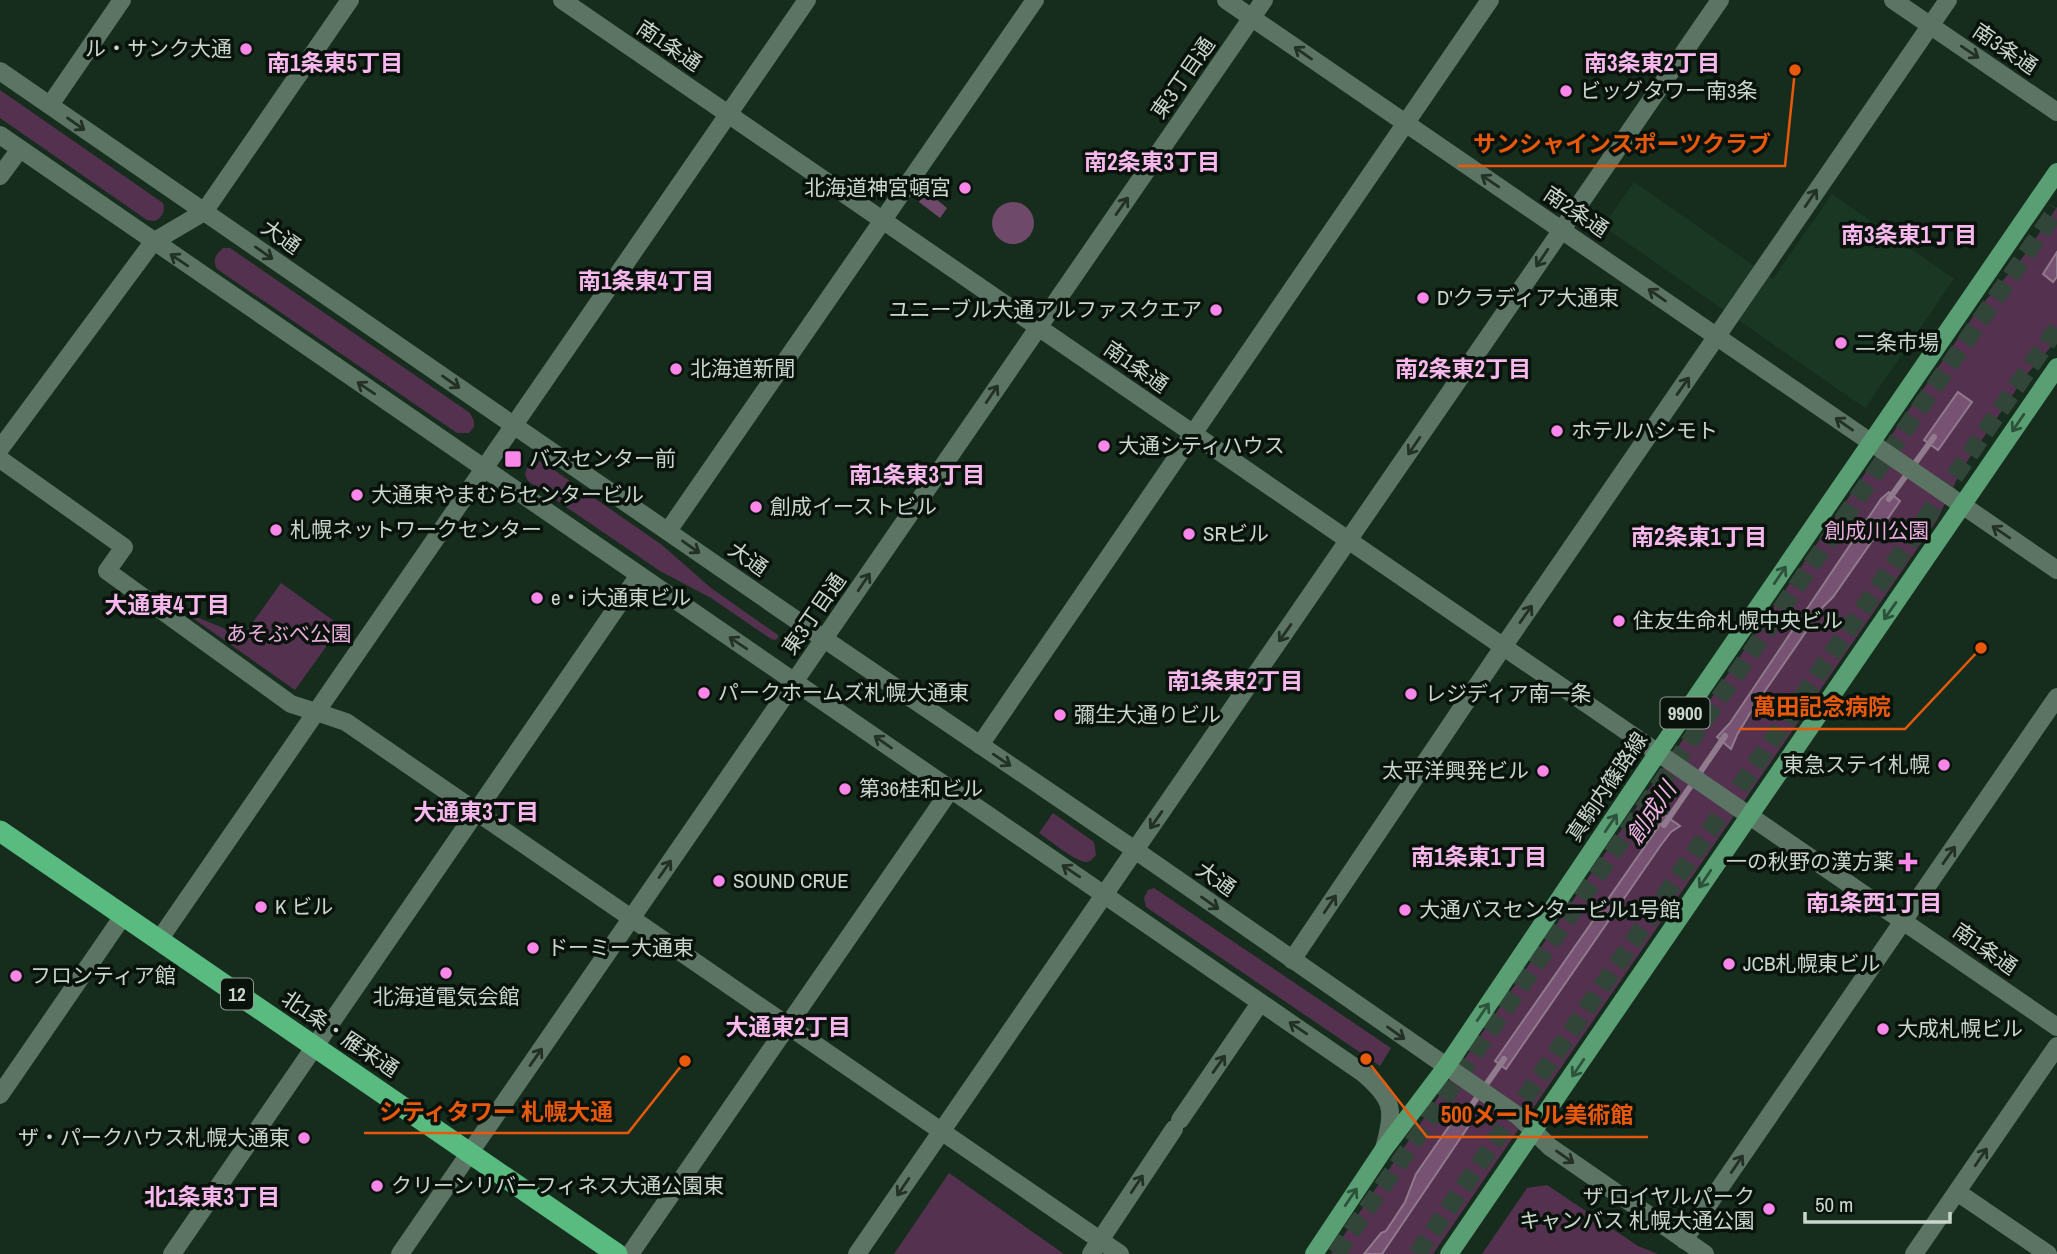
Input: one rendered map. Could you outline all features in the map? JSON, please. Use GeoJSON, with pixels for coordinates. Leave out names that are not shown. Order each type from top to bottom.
{"type":"FeatureCollection","features":[{"type":"Feature","properties":{"kind":"highway","name":"北1条・雁来通"},"geometry":{"type":"LineString","coordinates":[[0,831],[617,1254]]}},
{"type":"Feature","properties":{"kind":"main road","name":"真駒内篠路線"},"geometry":{"type":"LineString","coordinates":[[1314,1254],[1384,1149],[1446,1067],[1657,754],[2057,172]]}},
{"type":"Feature","properties":{"kind":"main road"},"geometry":{"type":"LineString","coordinates":[[1449,1254],[2057,367]]}},
{"type":"Feature","properties":{"kind":"street"},"geometry":{"type":"LineString","coordinates":[[50,105],[122,0]]}},
{"type":"Feature","properties":{"kind":"street"},"geometry":{"type":"LineString","coordinates":[[0,449],[153,242],[204,212],[350,0]]}},
{"type":"Feature","properties":{"kind":"street"},"geometry":{"type":"LineString","coordinates":[[159,940],[807,0]]}},
{"type":"Feature","properties":{"kind":"street"},"geometry":{"type":"LineString","coordinates":[[668,531],[1035,0]]}},
{"type":"Feature","properties":{"kind":"street","name":"南2条通"},"geometry":{"type":"LineString","coordinates":[[1226,0],[1962,506]]}},
{"type":"Feature","properties":{"kind":"street","name":"東3丁目通"},"geometry":{"type":"LineString","coordinates":[[400,1254],[1264,0]]}},
{"type":"Feature","properties":{"kind":"street"},"geometry":{"type":"LineString","coordinates":[[980,745],[1490,0]]}},
{"type":"Feature","properties":{"kind":"street"},"geometry":{"type":"LineString","coordinates":[[857,1254],[1720,0]]}},
{"type":"Feature","properties":{"kind":"street","name":"南3条通"},"geometry":{"type":"LineString","coordinates":[[1893,0],[2057,112]]}},
{"type":"Feature","properties":{"kind":"street"},"geometry":{"type":"LineString","coordinates":[[1292,960],[1503,647],[1948,0]]}},
{"type":"Feature","properties":{"kind":"street","name":"南1条通"},"geometry":{"type":"LineString","coordinates":[[571,3],[1038,328],[2057,1027]]}},
{"type":"Feature","properties":{"kind":"street","name":"大通"},"geometry":{"type":"LineString","coordinates":[[0,71],[1135,850],[1518,1116],[1534,1132]]}},
{"type":"Feature","properties":{"kind":"street"},"geometry":{"type":"LineString","coordinates":[[0,135],[1363,1073],[1388,1100],[1392,1120],[1384,1149]]}},
{"type":"Feature","properties":{"kind":"street"},"geometry":{"type":"LineString","coordinates":[[0,176],[20,149]]}},
{"type":"Feature","properties":{"kind":"street"},"geometry":{"type":"LineString","coordinates":[[0,458],[124,547],[107,571],[291,704],[346,722],[942,1131],[1096,1247],[1121,1254]]}},
{"type":"Feature","properties":{"kind":"street"},"geometry":{"type":"LineString","coordinates":[[1962,506],[2057,570]]}},
{"type":"Feature","properties":{"kind":"street"},"geometry":{"type":"LineString","coordinates":[[172,1254],[639,575]]}},
{"type":"Feature","properties":{"kind":"street"},"geometry":{"type":"LineString","coordinates":[[1684,1240],[2057,697]]}},
{"type":"Feature","properties":{"kind":"street"},"geometry":{"type":"LineString","coordinates":[[630,1254],[951,789]]}},
{"type":"Feature","properties":{"kind":"street"},"geometry":{"type":"LineString","coordinates":[[0,1095],[123,916]]}},
{"type":"Feature","properties":{"kind":"street"},"geometry":{"type":"LineString","coordinates":[[1096,1247],[1261,1003]]}},
{"type":"Feature","properties":{"kind":"street"},"geometry":{"type":"LineString","coordinates":[[1914,1254],[2057,1046]]}},
{"type":"Feature","properties":{"kind":"street"},"geometry":{"type":"LineString","coordinates":[[1534,1132],[1550,1147],[1705,1254]]}},
{"type":"Feature","properties":{"kind":"street"},"geometry":{"type":"LineString","coordinates":[[1957,1192],[2049,1254]]}},
{"type":"Feature","properties":{"kind":"shaded area"},"geometry":{"type":"Polygon","coordinates":[[[936,175],[947,182],[936,199],[947,208],[940,218],[919,202],[936,175]]]}},
{"type":"Feature","properties":{"kind":"shaded area","name":"二条市場"},"geometry":{"type":"Polygon","coordinates":[[[1634,182],[1773,279],[1832,194],[1954,279],[1865,408],[1603,226],[1634,182]]]}},
{"type":"Feature","properties":{"kind":"shaded area"},"geometry":{"type":"Polygon","coordinates":[[[1013,202],[1028,208],[1034,223],[1028,238],[1013,244],[998,238],[992,223],[998,208],[1013,202]]]}},
{"type":"Feature","properties":{"kind":"shaded area"},"geometry":{"type":"Polygon","coordinates":[[[2057,252],[2057,277],[2053,282],[2043,274],[2057,252]]]}},
{"type":"Feature","properties":{"kind":"shaded area"},"geometry":{"type":"Polygon","coordinates":[[[1958,392],[1972,402],[1938,450],[1924,440],[1958,392]]]}},
{"type":"Feature","properties":{"kind":"shaded area"},"geometry":{"type":"Polygon","coordinates":[[[1889,492],[1900,501],[1754,707],[1731,749],[1717,737],[1730,723],[1881,499],[1889,492]]]}},
{"type":"Feature","properties":{"kind":"shaded area"},"geometry":{"type":"Polygon","coordinates":[[[1663,814],[1680,826],[1671,832],[1661,845],[1506,1069],[1495,1061],[1659,826],[1663,814]]]}},
{"type":"Feature","properties":{"kind":"shaded area"},"geometry":{"type":"Polygon","coordinates":[[[1459,1112],[1472,1121],[1382,1254],[1364,1254],[1381,1233],[1386,1231],[1405,1202],[1416,1174],[1459,1112]]]}},
{"type":"Feature","properties":{"kind":"green space"},"geometry":{"type":"Polygon","coordinates":[[[0,90],[163,203],[164,211],[161,216],[154,221],[147,220],[0,118],[0,90]]]}},
{"type":"Feature","properties":{"kind":"green space","name":"創成川公園"},"geometry":{"type":"Polygon","coordinates":[[[2057,207],[2057,340],[2027,374],[1962,469],[1937,520],[1433,1254],[1331,1254],[1979,308],[2023,257],[2057,207]]]}},
{"type":"Feature","properties":{"kind":"green space"},"geometry":{"type":"Polygon","coordinates":[[[223,248],[230,248],[470,413],[474,427],[469,433],[457,433],[217,269],[216,257],[223,248]]]}},
{"type":"Feature","properties":{"kind":"green space"},"geometry":{"type":"Polygon","coordinates":[[[538,461],[662,545],[711,588],[778,635],[778,638],[771,639],[711,598],[660,571],[528,481],[525,475],[528,464],[538,461]]]}},
{"type":"Feature","properties":{"kind":"green space","name":"あそぶべ公園"},"geometry":{"type":"Polygon","coordinates":[[[281,583],[341,626],[295,690],[184,612],[243,636],[281,583]]]}},
{"type":"Feature","properties":{"kind":"green space"},"geometry":{"type":"Polygon","coordinates":[[[1053,813],[1094,842],[1096,855],[1091,860],[1087,862],[1077,859],[1039,833],[1053,813]]]}},
{"type":"Feature","properties":{"kind":"green space"},"geometry":{"type":"Polygon","coordinates":[[[1154,888],[1391,1048],[1380,1066],[1146,907],[1144,898],[1148,890],[1154,888]]]}},
{"type":"Feature","properties":{"kind":"green space"},"geometry":{"type":"Polygon","coordinates":[[[949,1173],[1064,1254],[894,1254],[949,1173]]]}},
{"type":"Feature","properties":{"kind":"green space"},"geometry":{"type":"Polygon","coordinates":[[[1547,1185],[1638,1246],[1658,1254],[1482,1254],[1527,1188],[1547,1185]]]}},
{"type":"Feature","properties":{"kind":"waterway","name":"創成川"},"geometry":{"type":"LineString","coordinates":[[1889,499],[1934,437]]}},
{"type":"Feature","properties":{"kind":"waterway","name":"創成川"},"geometry":{"type":"LineString","coordinates":[[1664,825],[1725,736]]}},
{"type":"Feature","properties":{"kind":"waterway","name":"創成川"},"geometry":{"type":"LineString","coordinates":[[1460,1122],[1504,1059]]}},
{"type":"Feature","properties":{"kind":"tunnel"},"geometry":{"type":"LineString","coordinates":[[1336,1254],[2057,209]]}},
{"type":"Feature","properties":{"kind":"tunnel"},"geometry":{"type":"LineString","coordinates":[[1417,1254],[2057,328]]}},
{"type":"Feature","properties":{"kind":"place","name":"ル・サンク大通"},"geometry":{"type":"Point","coordinates":[246,49]}},
{"type":"Feature","properties":{"kind":"place","name":"サンシャインスポーツクラブ"},"geometry":{"type":"Point","coordinates":[1795,70]}},
{"type":"Feature","properties":{"kind":"place","name":"ビッグタワー南3条"},"geometry":{"type":"Point","coordinates":[1566,91]}},
{"type":"Feature","properties":{"kind":"place","name":"北海道神宮頓宮"},"geometry":{"type":"Point","coordinates":[965,188]}},
{"type":"Feature","properties":{"kind":"place","name":"D'クラディア大通東"},"geometry":{"type":"Point","coordinates":[1423,298]}},
{"type":"Feature","properties":{"kind":"place","name":"ユニーブル大通アルファスクエア"},"geometry":{"type":"Point","coordinates":[1216,310]}},
{"type":"Feature","properties":{"kind":"place","name":"二条市場"},"geometry":{"type":"Point","coordinates":[1841,343]}},
{"type":"Feature","properties":{"kind":"place","name":"北海道新聞"},"geometry":{"type":"Point","coordinates":[676,369]}},
{"type":"Feature","properties":{"kind":"place","name":"ホテルハシモト"},"geometry":{"type":"Point","coordinates":[1557,431]}},
{"type":"Feature","properties":{"kind":"place","name":"大通シティハウス"},"geometry":{"type":"Point","coordinates":[1104,446]}},
{"type":"Feature","properties":{"kind":"place","name":"バスセンター前"},"geometry":{"type":"Point","coordinates":[513,459]}},
{"type":"Feature","properties":{"kind":"place","name":"大通東やまむらセンタービル"},"geometry":{"type":"Point","coordinates":[357,495]}},
{"type":"Feature","properties":{"kind":"place","name":"創成イーストビル"},"geometry":{"type":"Point","coordinates":[756,507]}},
{"type":"Feature","properties":{"kind":"place","name":"札幌ネットワークセンター"},"geometry":{"type":"Point","coordinates":[276,530]}},
{"type":"Feature","properties":{"kind":"place","name":"SRビル"},"geometry":{"type":"Point","coordinates":[1189,534]}},
{"type":"Feature","properties":{"kind":"place","name":"e・i大通東ビル"},"geometry":{"type":"Point","coordinates":[537,598]}},
{"type":"Feature","properties":{"kind":"place","name":"住友生命札幌中央ビル"},"geometry":{"type":"Point","coordinates":[1619,621]}},
{"type":"Feature","properties":{"kind":"place","name":"萬田記念病院"},"geometry":{"type":"Point","coordinates":[1981,648]}},
{"type":"Feature","properties":{"kind":"place","name":"パークホームズ札幌大通東"},"geometry":{"type":"Point","coordinates":[704,693]}},
{"type":"Feature","properties":{"kind":"place","name":"レジディア南一条"},"geometry":{"type":"Point","coordinates":[1411,694]}},
{"type":"Feature","properties":{"kind":"place","name":"彌生大通りビル"},"geometry":{"type":"Point","coordinates":[1060,715]}},
{"type":"Feature","properties":{"kind":"place","name":"東急ステイ札幌"},"geometry":{"type":"Point","coordinates":[1944,765]}},
{"type":"Feature","properties":{"kind":"place","name":"太平洋興発ビル"},"geometry":{"type":"Point","coordinates":[1543,771]}},
{"type":"Feature","properties":{"kind":"place","name":"第36桂和ビル"},"geometry":{"type":"Point","coordinates":[845,789]}},
{"type":"Feature","properties":{"kind":"place","name":"一の秋野の漢方薬"},"geometry":{"type":"Point","coordinates":[1908,862]}},
{"type":"Feature","properties":{"kind":"place","name":"SOUND CRUE"},"geometry":{"type":"Point","coordinates":[719,881]}},
{"type":"Feature","properties":{"kind":"place","name":"K ビル"},"geometry":{"type":"Point","coordinates":[261,907]}},
{"type":"Feature","properties":{"kind":"place","name":"大通バスセンタービル1号館"},"geometry":{"type":"Point","coordinates":[1405,910]}},
{"type":"Feature","properties":{"kind":"place","name":"ドーミー大通東"},"geometry":{"type":"Point","coordinates":[533,948]}},
{"type":"Feature","properties":{"kind":"place","name":"JCB札幌東ビル"},"geometry":{"type":"Point","coordinates":[1729,964]}},
{"type":"Feature","properties":{"kind":"place","name":"北海道電気会館"},"geometry":{"type":"Point","coordinates":[446,973]}},
{"type":"Feature","properties":{"kind":"place","name":"フロンティア館"},"geometry":{"type":"Point","coordinates":[16,976]}},
{"type":"Feature","properties":{"kind":"place","name":"大成札幌ビル"},"geometry":{"type":"Point","coordinates":[1883,1029]}},
{"type":"Feature","properties":{"kind":"place","name":"500メートル美術館"},"geometry":{"type":"Point","coordinates":[1366,1059]}},
{"type":"Feature","properties":{"kind":"place","name":"シティタワー 札幌大通"},"geometry":{"type":"Point","coordinates":[685,1061]}},
{"type":"Feature","properties":{"kind":"place","name":"ザ・パークハウス札幌大通東"},"geometry":{"type":"Point","coordinates":[304,1138]}},
{"type":"Feature","properties":{"kind":"place","name":"クリーンリバーフィネス大通公園東"},"geometry":{"type":"Point","coordinates":[377,1186]}},
{"type":"Feature","properties":{"kind":"place","name":"ザ ロイヤルパーク キャンバス 札幌大通公園"},"geometry":{"type":"Point","coordinates":[1769,1209]}},
{"type":"Feature","properties":{"kind":"district","name":"南1条東5丁目"},"geometry":{"type":"Point","coordinates":[335,63]}},
{"type":"Feature","properties":{"kind":"district","name":"南3条東2丁目"},"geometry":{"type":"Point","coordinates":[1652,63]}},
{"type":"Feature","properties":{"kind":"district","name":"南2条東3丁目"},"geometry":{"type":"Point","coordinates":[1152,162]}},
{"type":"Feature","properties":{"kind":"district","name":"南3条東1丁目"},"geometry":{"type":"Point","coordinates":[1909,235]}},
{"type":"Feature","properties":{"kind":"district","name":"南1条東4丁目"},"geometry":{"type":"Point","coordinates":[646,281]}},
{"type":"Feature","properties":{"kind":"district","name":"南2条東2丁目"},"geometry":{"type":"Point","coordinates":[1463,369]}},
{"type":"Feature","properties":{"kind":"district","name":"南1条東3丁目"},"geometry":{"type":"Point","coordinates":[917,475]}},
{"type":"Feature","properties":{"kind":"district","name":"南2条東1丁目"},"geometry":{"type":"Point","coordinates":[1699,537]}},
{"type":"Feature","properties":{"kind":"district","name":"大通東4丁目"},"geometry":{"type":"Point","coordinates":[167,605]}},
{"type":"Feature","properties":{"kind":"district","name":"南1条東2丁目"},"geometry":{"type":"Point","coordinates":[1235,681]}},
{"type":"Feature","properties":{"kind":"district","name":"大通東3丁目"},"geometry":{"type":"Point","coordinates":[476,812]}},
{"type":"Feature","properties":{"kind":"district","name":"南1条東1丁目"},"geometry":{"type":"Point","coordinates":[1479,857]}},
{"type":"Feature","properties":{"kind":"district","name":"南1条西1丁目"},"geometry":{"type":"Point","coordinates":[1874,903]}},
{"type":"Feature","properties":{"kind":"district","name":"大通東2丁目"},"geometry":{"type":"Point","coordinates":[788,1027]}},
{"type":"Feature","properties":{"kind":"district","name":"北1条東3丁目"},"geometry":{"type":"Point","coordinates":[212,1197]}}]}
